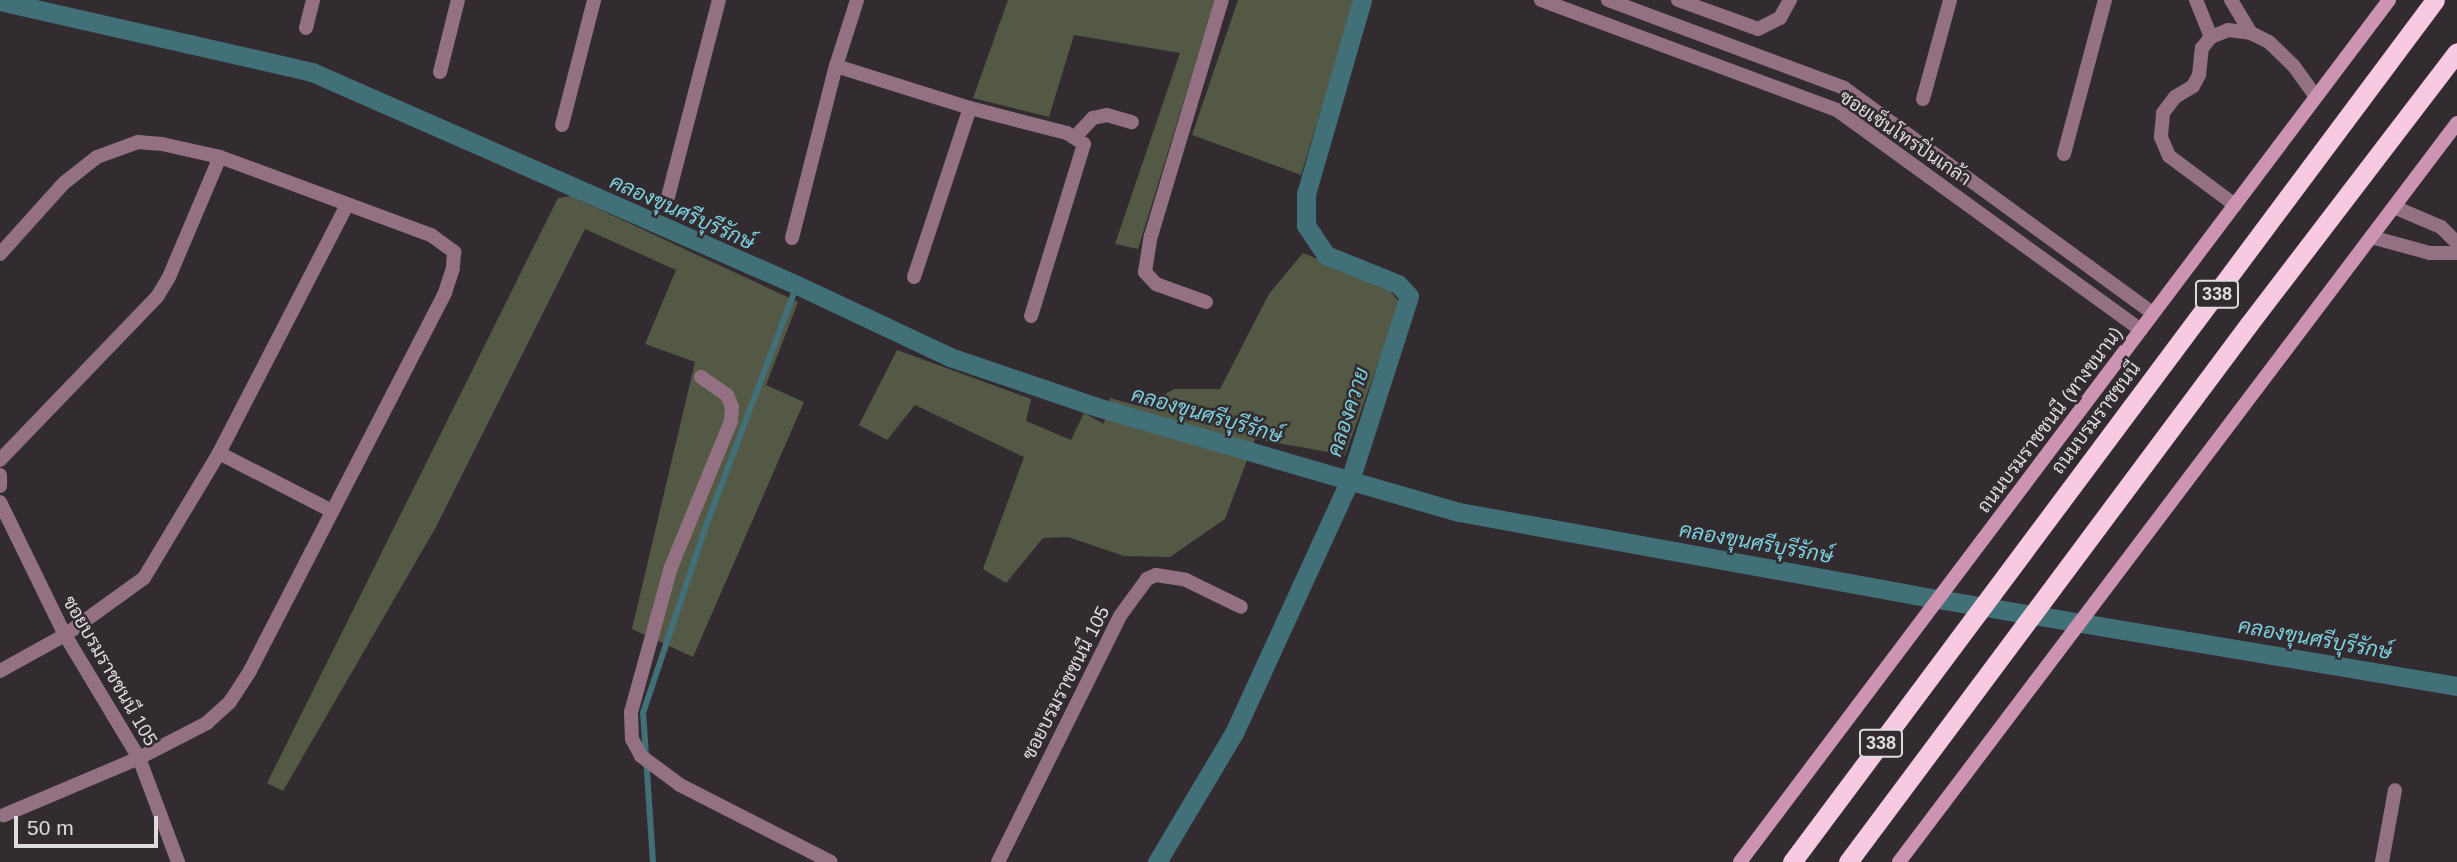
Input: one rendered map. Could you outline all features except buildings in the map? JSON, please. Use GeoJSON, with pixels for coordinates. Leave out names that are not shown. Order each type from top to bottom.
{"type":"FeatureCollection","features":[{"type":"Feature","properties":{"kind":"highway","name":"ถนนบรมราชชนนี"},"geometry":{"type":"LineString","coordinates":[[1791,862],[1972,624],[2435,0]]}},
{"type":"Feature","properties":{"kind":"highway","name":"338"},"geometry":{"type":"LineString","coordinates":[[1848,862],[2249,324],[2457,52]]}},
{"type":"Feature","properties":{"kind":"main road","name":"ถนนบรมราชชนนี (ทางขนาน)"},"geometry":{"type":"LineString","coordinates":[[1741,862],[2389,0]]}},
{"type":"Feature","properties":{"kind":"main road"},"geometry":{"type":"LineString","coordinates":[[1899,862],[2457,123]]}},
{"type":"Feature","properties":{"kind":"street"},"geometry":{"type":"LineString","coordinates":[[306,28],[313,0]]}},
{"type":"Feature","properties":{"kind":"street"},"geometry":{"type":"LineString","coordinates":[[440,72],[458,0]]}},
{"type":"Feature","properties":{"kind":"street"},"geometry":{"type":"LineString","coordinates":[[562,125],[594,0]]}},
{"type":"Feature","properties":{"kind":"street"},"geometry":{"type":"LineString","coordinates":[[668,197],[719,0]]}},
{"type":"Feature","properties":{"kind":"street"},"geometry":{"type":"LineString","coordinates":[[792,238],[836,66],[857,0]]}},
{"type":"Feature","properties":{"kind":"street"},"geometry":{"type":"LineString","coordinates":[[1206,302],[1156,284],[1145,272],[1151,236],[1222,0]]}},
{"type":"Feature","properties":{"kind":"street","name":"ซอยเซ็นโทรปิ่นเกล้า"},"geometry":{"type":"LineString","coordinates":[[1541,0],[1837,110],[2141,330]]}},
{"type":"Feature","properties":{"kind":"street","name":"ซอยเซ็นโทรปิ่นเกล้า"},"geometry":{"type":"LineString","coordinates":[[1608,0],[1844,88],[2154,313]]}},
{"type":"Feature","properties":{"kind":"street"},"geometry":{"type":"LineString","coordinates":[[1678,0],[1758,29],[1780,18],[1790,0]]}},
{"type":"Feature","properties":{"kind":"street"},"geometry":{"type":"LineString","coordinates":[[1923,99],[1950,0]]}},
{"type":"Feature","properties":{"kind":"street"},"geometry":{"type":"LineString","coordinates":[[2064,154],[2105,0]]}},
{"type":"Feature","properties":{"kind":"street"},"geometry":{"type":"LineString","coordinates":[[2196,0],[2211,37]]}},
{"type":"Feature","properties":{"kind":"street"},"geometry":{"type":"LineString","coordinates":[[2231,0],[2251,33],[2277,50],[2316,97]]}},
{"type":"Feature","properties":{"kind":"street"},"geometry":{"type":"LineString","coordinates":[[2235,205],[2169,156],[2161,136],[2163,113],[2175,97],[2193,86],[2199,75],[2202,48],[2211,37],[2228,30],[2251,33]]}},
{"type":"Feature","properties":{"kind":"street"},"geometry":{"type":"LineString","coordinates":[[836,66],[970,108],[1076,136],[1084,144],[1031,316]]}},
{"type":"Feature","properties":{"kind":"street"},"geometry":{"type":"LineString","coordinates":[[914,277],[970,108]]}},
{"type":"Feature","properties":{"kind":"street"},"geometry":{"type":"LineString","coordinates":[[1076,136],[1093,118],[1107,115],[1132,122]]}},
{"type":"Feature","properties":{"kind":"street"},"geometry":{"type":"LineString","coordinates":[[0,254],[64,183],[97,157],[138,142],[162,144],[220,157],[431,235],[454,252],[453,268],[445,293],[230,702],[207,723],[139,758],[4,815]]}},
{"type":"Feature","properties":{"kind":"street"},"geometry":{"type":"LineString","coordinates":[[0,460],[157,297],[169,276],[220,157]]}},
{"type":"Feature","properties":{"kind":"street"},"geometry":{"type":"LineString","coordinates":[[0,671],[65,635],[144,578],[219,453],[348,205]]}},
{"type":"Feature","properties":{"kind":"street"},"geometry":{"type":"LineString","coordinates":[[2394,207],[2441,227],[2457,243]]}},
{"type":"Feature","properties":{"kind":"street"},"geometry":{"type":"LineString","coordinates":[[2371,237],[2430,253],[2457,253]]}},
{"type":"Feature","properties":{"kind":"street"},"geometry":{"type":"LineString","coordinates":[[701,377],[727,395],[732,407],[731,421],[671,567],[631,712],[632,739],[641,756],[680,785],[831,862]]}},
{"type":"Feature","properties":{"kind":"street"},"geometry":{"type":"LineString","coordinates":[[219,453],[332,511]]}},
{"type":"Feature","properties":{"kind":"street"},"geometry":{"type":"LineString","coordinates":[[0,475],[0,486]]}},
{"type":"Feature","properties":{"kind":"street","name":"ซอยบรมราชชนนี 105"},"geometry":{"type":"LineString","coordinates":[[0,502],[65,635],[139,758],[177,862]]}},
{"type":"Feature","properties":{"kind":"street","name":"ซอยบรมราชชนนี 105"},"geometry":{"type":"LineString","coordinates":[[998,862],[1120,616],[1147,579],[1156,575],[1186,580],[1241,607]]}},
{"type":"Feature","properties":{"kind":"street"},"geometry":{"type":"LineString","coordinates":[[2382,862],[2395,790]]}},
{"type":"Feature","properties":{"kind":"green space"},"geometry":{"type":"Polygon","coordinates":[[[1008,0],[1215,0],[1138,249],[1115,244],[1180,53],[1074,35],[1049,117],[973,98],[1008,0]]]}},
{"type":"Feature","properties":{"kind":"green space"},"geometry":{"type":"Polygon","coordinates":[[[1238,0],[1355,0],[1301,175],[1192,135],[1238,0]]]}},
{"type":"Feature","properties":{"kind":"green space"},"geometry":{"type":"Polygon","coordinates":[[[571,196],[798,302],[766,385],[804,402],[693,657],[632,629],[695,362],[645,344],[676,270],[585,229],[436,527],[283,791],[267,783],[558,198],[571,196]]]}},
{"type":"Feature","properties":{"kind":"green space"},"geometry":{"type":"Polygon","coordinates":[[[1303,253],[1388,288],[1400,303],[1345,455],[1255,439],[1225,519],[1170,557],[1124,556],[1068,537],[1043,538],[1006,583],[983,569],[1024,457],[915,405],[887,440],[859,425],[897,350],[1031,399],[1026,421],[1071,440],[1084,413],[1104,424],[1110,398],[1143,407],[1174,389],[1220,389],[1269,294],[1303,253]]]}},
{"type":"Feature","properties":{"kind":"waterway","name":"คลองควาย"},"geometry":{"type":"LineString","coordinates":[[1157,862],[1234,733],[1350,480],[1409,296],[1398,284],[1326,255],[1306,225],[1306,194],[1362,0]]}},
{"type":"Feature","properties":{"kind":"waterway","name":"คลองขุนศรีบุรีรักษ์"},"geometry":{"type":"LineString","coordinates":[[0,1],[312,72],[797,285],[950,357],[1097,407],[1459,512],[1914,595],[2457,686]]}},
{"type":"Feature","properties":{"kind":"waterway"},"geometry":{"type":"LineString","coordinates":[[653,862],[643,713],[707,523],[797,285]]}}]}
